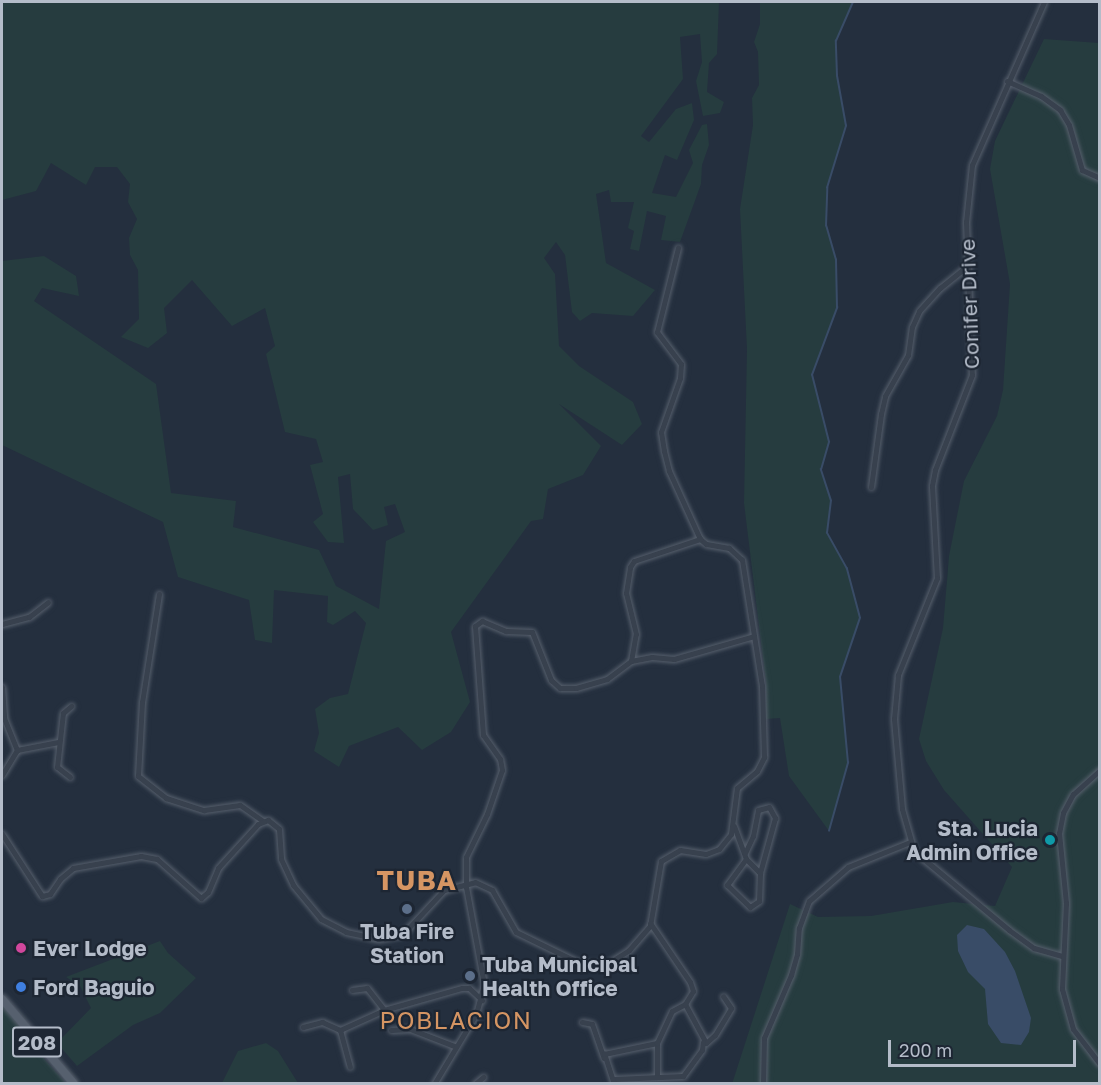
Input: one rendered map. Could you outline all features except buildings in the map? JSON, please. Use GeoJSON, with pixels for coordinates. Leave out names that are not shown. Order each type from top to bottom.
{"type":"FeatureCollection","features":[{"type":"Feature","properties":{"kind":"main road","name":"208"},"geometry":{"type":"LineString","coordinates":[[2,999],[74,1083]]}},
{"type":"Feature","properties":{"kind":"street","name":"Conifer Drive"},"geometry":{"type":"LineString","coordinates":[[1044,2],[1007,81],[972,165],[966,212],[972,375],[935,470],[932,486],[937,578],[905,654],[894,694],[902,809],[910,842],[928,866],[1009,930],[1034,948],[1062,956]]}},
{"type":"Feature","properties":{"kind":"street"},"geometry":{"type":"LineString","coordinates":[[1007,81],[1041,96],[1060,110],[1069,124],[1082,170],[1100,178]]}},
{"type":"Feature","properties":{"kind":"street"},"geometry":{"type":"LineString","coordinates":[[159,594],[140,719],[138,776],[154,792],[204,810],[240,805],[263,821],[273,822],[279,829],[281,859],[293,885],[321,919],[346,933],[378,939],[403,934],[444,890],[466,882],[482,884],[492,890],[516,932],[582,964],[614,962],[639,940],[650,923],[661,861],[680,850],[713,852],[726,842],[733,825],[733,795],[757,771],[764,757],[762,686],[742,560],[729,548],[706,544],[700,539],[669,471],[660,432],[682,370],[680,360],[657,332],[678,248]]}},
{"type":"Feature","properties":{"kind":"street"},"geometry":{"type":"LineString","coordinates":[[871,487],[883,405],[908,355],[915,319],[940,288],[967,266]]}},
{"type":"Feature","properties":{"kind":"street"},"geometry":{"type":"LineString","coordinates":[[631,661],[636,626],[626,593],[626,572],[634,561],[700,539]]}},
{"type":"Feature","properties":{"kind":"street"},"geometry":{"type":"LineString","coordinates":[[2,624],[29,616],[48,602]]}},
{"type":"Feature","properties":{"kind":"street"},"geometry":{"type":"LineString","coordinates":[[434,1083],[482,1000],[482,954],[466,882],[467,851],[487,814],[502,770],[500,759],[483,735],[475,626],[482,621],[506,631],[532,632],[551,680],[564,689],[607,679],[631,661],[652,657],[674,659],[754,636]]}},
{"type":"Feature","properties":{"kind":"street"},"geometry":{"type":"LineString","coordinates":[[2,687],[4,718],[17,750]]}},
{"type":"Feature","properties":{"kind":"street"},"geometry":{"type":"LineString","coordinates":[[70,777],[57,767],[63,713],[71,706]]}},
{"type":"Feature","properties":{"kind":"street"},"geometry":{"type":"LineString","coordinates":[[2,776],[17,750],[58,742]]}},
{"type":"Feature","properties":{"kind":"street"},"geometry":{"type":"LineString","coordinates":[[1100,770],[1073,794],[1060,821],[1066,903],[1062,956],[1067,1014],[1084,1048],[1100,1064]]}},
{"type":"Feature","properties":{"kind":"street"},"geometry":{"type":"LineString","coordinates":[[769,807],[775,819],[760,873],[759,902],[754,907],[747,906],[727,885],[746,856],[758,810],[769,807]]}},
{"type":"Feature","properties":{"kind":"street"},"geometry":{"type":"LineString","coordinates":[[2,834],[42,896],[48,896],[73,868],[141,856],[157,859],[201,898],[208,892],[218,868],[263,821]]}},
{"type":"Feature","properties":{"kind":"street"},"geometry":{"type":"LineString","coordinates":[[733,825],[746,856],[760,873]]}},
{"type":"Feature","properties":{"kind":"street"},"geometry":{"type":"LineString","coordinates":[[763,1083],[764,1038],[791,975],[797,954],[798,928],[809,900],[848,867],[910,842]]}},
{"type":"Feature","properties":{"kind":"street"},"geometry":{"type":"LineString","coordinates":[[650,923],[692,985],[685,1004],[672,1011],[657,1043],[657,1076]]}},
{"type":"Feature","properties":{"kind":"street"},"geometry":{"type":"LineString","coordinates":[[352,990],[367,988],[384,1010]]}},
{"type":"Feature","properties":{"kind":"street"},"geometry":{"type":"LineString","coordinates":[[303,1027],[322,1022],[340,1030],[384,1010],[462,988],[469,988],[482,1000]]}},
{"type":"Feature","properties":{"kind":"street"},"geometry":{"type":"LineString","coordinates":[[703,1042],[709,1042],[715,1035],[731,1008],[723,996]]}},
{"type":"Feature","properties":{"kind":"street"},"geometry":{"type":"LineString","coordinates":[[582,1022],[592,1024],[614,1081],[685,1075],[702,1050],[703,1042],[685,1004]]}},
{"type":"Feature","properties":{"kind":"street"},"geometry":{"type":"LineString","coordinates":[[392,1030],[410,1029],[454,1046]]}},
{"type":"Feature","properties":{"kind":"street"},"geometry":{"type":"LineString","coordinates":[[340,1030],[350,1067]]}},
{"type":"Feature","properties":{"kind":"street"},"geometry":{"type":"LineString","coordinates":[[604,1058],[605,1053],[657,1043]]}},
{"type":"Feature","properties":{"kind":"street"},"geometry":{"type":"LineString","coordinates":[[475,1083],[483,1077]]}},
{"type":"Feature","properties":{"kind":"green space"},"geometry":{"type":"Polygon","coordinates":[[[2,2],[719,2],[717,54],[709,63],[707,92],[724,102],[720,113],[703,116],[696,81],[702,62],[700,34],[680,37],[683,79],[641,136],[649,142],[676,109],[692,103],[694,120],[677,160],[665,155],[652,193],[676,197],[693,163],[689,150],[702,125],[707,124],[709,145],[702,165],[701,184],[680,242],[661,240],[666,216],[647,211],[639,251],[630,249],[634,231],[628,228],[634,202],[611,202],[609,190],[596,194],[606,263],[655,290],[633,316],[592,313],[580,321],[572,312],[565,255],[556,242],[544,258],[555,274],[559,346],[579,366],[633,402],[642,424],[622,445],[559,404],[601,446],[583,475],[548,489],[543,519],[531,521],[451,632],[470,702],[451,732],[422,750],[398,727],[349,746],[339,767],[314,751],[319,733],[315,709],[330,698],[348,694],[366,623],[355,611],[333,625],[327,622],[328,596],[274,590],[272,643],[255,640],[249,600],[178,577],[163,522],[2,445],[2,261],[44,256],[76,276],[79,296],[42,288],[34,301],[156,384],[171,493],[236,501],[233,527],[319,550],[336,586],[379,609],[386,541],[405,532],[395,504],[384,507],[388,525],[373,530],[353,509],[350,474],[338,477],[344,543],[328,542],[313,522],[323,514],[310,465],[323,462],[316,439],[285,432],[266,354],[275,346],[265,308],[232,326],[192,280],[164,308],[167,333],[148,348],[121,337],[139,319],[138,270],[130,255],[129,238],[137,219],[128,202],[130,184],[117,167],[95,167],[86,185],[51,163],[36,191],[2,200],[2,2]]]}},
{"type":"Feature","properties":{"kind":"green space"},"geometry":{"type":"Polygon","coordinates":[[[760,2],[853,2],[836,41],[837,76],[846,126],[827,188],[826,226],[836,260],[837,308],[812,375],[829,442],[821,470],[831,501],[827,533],[847,569],[860,618],[840,677],[848,763],[829,831],[789,776],[780,718],[766,719],[766,683],[744,503],[747,349],[740,209],[753,125],[752,98],[759,85],[758,52],[754,42],[760,24],[760,2]]]}},
{"type":"Feature","properties":{"kind":"green space"},"geometry":{"type":"Polygon","coordinates":[[[1044,39],[1099,43],[1099,1083],[732,1084],[790,904],[818,917],[871,916],[953,902],[995,906],[1012,867],[944,790],[926,761],[919,739],[943,628],[949,556],[964,481],[997,416],[1003,390],[1010,284],[990,169],[995,141],[1044,39]]]}},
{"type":"Feature","properties":{"kind":"green space"},"geometry":{"type":"Polygon","coordinates":[[[160,941],[168,953],[196,978],[160,1013],[133,1025],[77,1066],[57,1043],[91,1008],[80,986],[66,977],[160,941]]]}},
{"type":"Feature","properties":{"kind":"green space"},"geometry":{"type":"Polygon","coordinates":[[[2,1001],[46,1061],[66,1083],[2,1083],[2,1001]]]}},
{"type":"Feature","properties":{"kind":"green space"},"geometry":{"type":"Polygon","coordinates":[[[266,1043],[278,1051],[298,1083],[222,1083],[238,1051],[266,1043]]]}},
{"type":"Feature","properties":{"kind":"water"},"geometry":{"type":"Polygon","coordinates":[[[967,925],[984,929],[1005,952],[1015,971],[1031,1018],[1029,1032],[1021,1045],[1001,1043],[988,1024],[985,989],[968,972],[958,951],[957,935],[967,925]]]}},
{"type":"Feature","properties":{"kind":"waterway"},"geometry":{"type":"LineString","coordinates":[[829,831],[848,763],[840,677],[860,618],[847,569],[827,533],[831,501],[821,470],[829,442],[812,375],[837,308],[836,260],[826,226],[827,188],[846,126],[837,76],[836,41],[853,2]]}},
{"type":"Feature","properties":{"kind":"place","name":"Sta. Lucia Admin Office"},"geometry":{"type":"Point","coordinates":[1050,840]}},
{"type":"Feature","properties":{"kind":"place","name":"Tuba Fire Station"},"geometry":{"type":"Point","coordinates":[407,909]}},
{"type":"Feature","properties":{"kind":"place","name":"Ever Lodge"},"geometry":{"type":"Point","coordinates":[21,948]}},
{"type":"Feature","properties":{"kind":"place","name":"Tuba Municipal Health Office"},"geometry":{"type":"Point","coordinates":[470,976]}},
{"type":"Feature","properties":{"kind":"place","name":"Ford Baguio"},"geometry":{"type":"Point","coordinates":[21,987]}},
{"type":"Feature","properties":{"kind":"district","name":"TUBA"},"geometry":{"type":"Point","coordinates":[417,881]}},
{"type":"Feature","properties":{"kind":"district","name":"POBLACION"},"geometry":{"type":"Point","coordinates":[456,1020]}}]}
